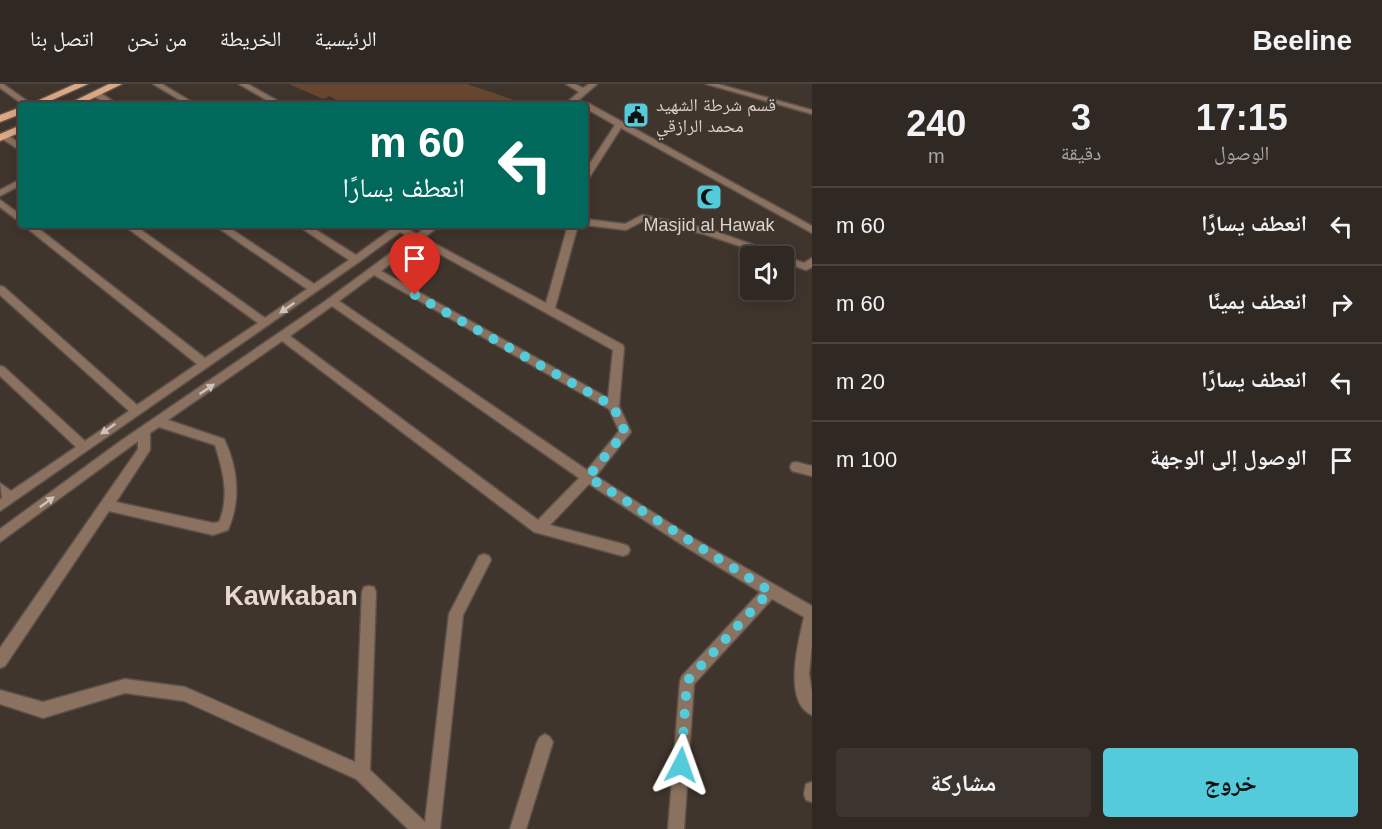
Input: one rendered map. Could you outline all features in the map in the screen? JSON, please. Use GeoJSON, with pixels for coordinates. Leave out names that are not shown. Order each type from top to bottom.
{"type":"FeatureCollection","features":[{"type":"Feature","properties":{"kind":"main road"},"geometry":{"type":"LineString","coordinates":[[38,102],[80,84]]}},
{"type":"Feature","properties":{"kind":"main road"},"geometry":{"type":"LineString","coordinates":[[78,102],[117,84]]}},
{"type":"Feature","properties":{"kind":"main road"},"geometry":{"type":"LineString","coordinates":[[0,119],[18,111]]}},
{"type":"Feature","properties":{"kind":"main road"},"geometry":{"type":"LineString","coordinates":[[2,137],[18,129]]}},
{"type":"Feature","properties":{"kind":"street"},"geometry":{"type":"LineString","coordinates":[[157,84],[187,102]]}},
{"type":"Feature","properties":{"kind":"street"},"geometry":{"type":"LineString","coordinates":[[243,84],[276,102]]}},
{"type":"Feature","properties":{"kind":"street"},"geometry":{"type":"LineString","coordinates":[[570,84],[584,92]]}},
{"type":"Feature","properties":{"kind":"street"},"geometry":{"type":"LineString","coordinates":[[573,102],[593,84]]}},
{"type":"Feature","properties":{"kind":"street"},"geometry":{"type":"LineString","coordinates":[[710,84],[812,112]]}},
{"type":"Feature","properties":{"kind":"street"},"geometry":{"type":"LineString","coordinates":[[0,85],[26,102]]}},
{"type":"Feature","properties":{"kind":"street"},"geometry":{"type":"LineString","coordinates":[[96,94],[110,102]]}},
{"type":"Feature","properties":{"kind":"street"},"geometry":{"type":"LineString","coordinates":[[588,108],[660,144],[812,230]]}},
{"type":"Feature","properties":{"kind":"street"},"geometry":{"type":"LineString","coordinates":[[588,172],[619,125]]}},
{"type":"Feature","properties":{"kind":"street"},"geometry":{"type":"LineString","coordinates":[[2,137],[18,147]]}},
{"type":"Feature","properties":{"kind":"street"},"geometry":{"type":"LineString","coordinates":[[0,193],[18,184]]}},
{"type":"Feature","properties":{"kind":"street"},"geometry":{"type":"LineString","coordinates":[[0,203],[18,218]]}},
{"type":"Feature","properties":{"kind":"street"},"geometry":{"type":"LineString","coordinates":[[588,222],[626,227],[642,218],[705,231],[748,246]]}},
{"type":"Feature","properties":{"kind":"street"},"geometry":{"type":"LineString","coordinates":[[32,228],[205,364]]}},
{"type":"Feature","properties":{"kind":"street"},"geometry":{"type":"LineString","coordinates":[[132,228],[265,323]]}},
{"type":"Feature","properties":{"kind":"street"},"geometry":{"type":"LineString","coordinates":[[223,228],[314,289]]}},
{"type":"Feature","properties":{"kind":"street"},"geometry":{"type":"LineString","coordinates":[[307,228],[356,260]]}},
{"type":"Feature","properties":{"kind":"street"},"geometry":{"type":"LineString","coordinates":[[0,488],[5,502],[135,410],[356,260],[396,228]]}},
{"type":"Feature","properties":{"kind":"street"},"geometry":{"type":"LineString","coordinates":[[401,228],[619,348],[613,406],[625,432],[588,477],[539,528]]}},
{"type":"Feature","properties":{"kind":"street"},"geometry":{"type":"LineString","coordinates":[[0,536],[144,431],[374,271],[431,228]]}},
{"type":"Feature","properties":{"kind":"street"},"geometry":{"type":"LineString","coordinates":[[549,310],[572,228]]}},
{"type":"Feature","properties":{"kind":"street"},"geometry":{"type":"LineString","coordinates":[[794,263],[806,267],[812,261]]}},
{"type":"Feature","properties":{"kind":"street"},"geometry":{"type":"LineString","coordinates":[[374,271],[613,406]]}},
{"type":"Feature","properties":{"kind":"street"},"geometry":{"type":"LineString","coordinates":[[0,290],[135,410]]}},
{"type":"Feature","properties":{"kind":"street"},"geometry":{"type":"LineString","coordinates":[[332,301],[588,477],[812,615],[800,673],[805,698],[812,707]]}},
{"type":"Feature","properties":{"kind":"street"},"geometry":{"type":"LineString","coordinates":[[283,336],[539,528],[622,550]]}},
{"type":"Feature","properties":{"kind":"street"},"geometry":{"type":"LineString","coordinates":[[0,370],[84,447]]}},
{"type":"Feature","properties":{"kind":"street"},"geometry":{"type":"LineString","coordinates":[[107,505],[213,529],[223,526],[231,512],[230,475],[220,442],[159,422]]}},
{"type":"Feature","properties":{"kind":"street"},"geometry":{"type":"LineString","coordinates":[[0,661],[144,450],[144,431]]}},
{"type":"Feature","properties":{"kind":"street"},"geometry":{"type":"LineString","coordinates":[[796,467],[812,471]]}},
{"type":"Feature","properties":{"kind":"street"},"geometry":{"type":"LineString","coordinates":[[432,829],[456,614],[484,560]]}},
{"type":"Feature","properties":{"kind":"street"},"geometry":{"type":"LineString","coordinates":[[676,829],[687,681],[770,591]]}},
{"type":"Feature","properties":{"kind":"street"},"geometry":{"type":"LineString","coordinates":[[362,772],[369,592]]}},
{"type":"Feature","properties":{"kind":"street"},"geometry":{"type":"LineString","coordinates":[[0,697],[44,710],[125,686],[185,694],[362,772],[420,829]]}},
{"type":"Feature","properties":{"kind":"street"},"geometry":{"type":"LineString","coordinates":[[518,829],[544,742]]}},
{"type":"Feature","properties":{"kind":"shaded area"},"geometry":{"type":"Polygon","coordinates":[[[289,84],[467,84],[520,102],[339,102],[330,96],[323,99],[289,84]]]}},
{"type":"Feature","properties":{"kind":"place","name":"قسم شرطة الشهيد محمد الرازقي"},"geometry":{"type":"Point","coordinates":[636,115]}},
{"type":"Feature","properties":{"kind":"place","name":"Masjid al Hawak"},"geometry":{"type":"Point","coordinates":[709,197]}},
{"type":"Feature","properties":{"kind":"district","name":"Kawkaban"},"geometry":{"type":"Point","coordinates":[291,596]}},
{"type":"Feature","properties":{"kind":"route"},"geometry":{"type":"LineString","coordinates":[[415,295],[613,406],[625,432],[588,477],[770,591],[687,681],[681,765]]}}]}
